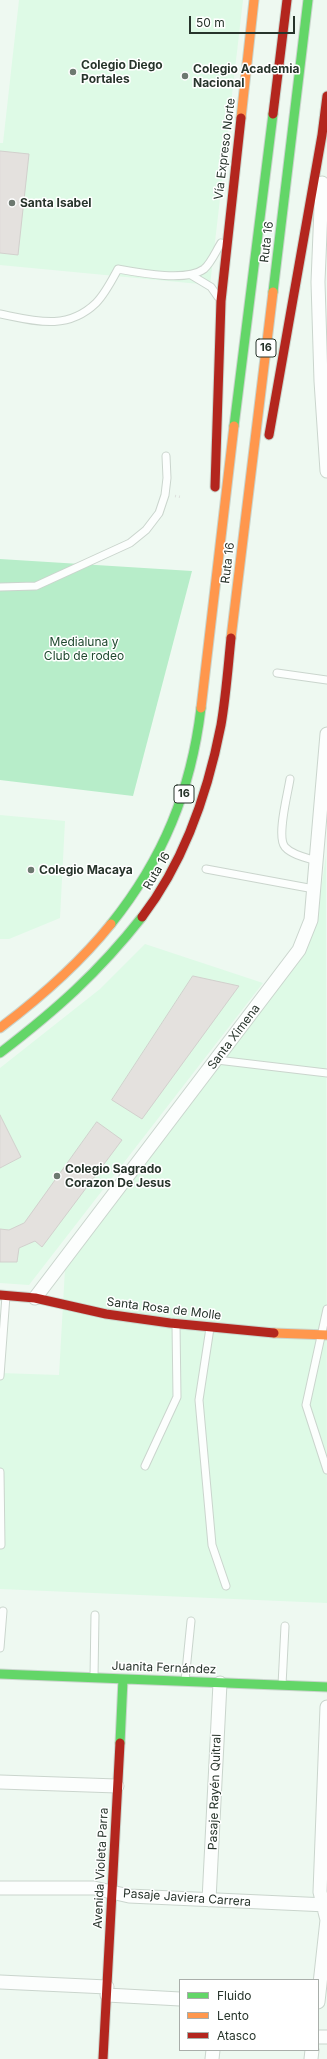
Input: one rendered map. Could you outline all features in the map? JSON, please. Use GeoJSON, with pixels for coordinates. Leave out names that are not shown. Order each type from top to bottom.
{"type":"FeatureCollection","features":[{"type":"Feature","properties":{"kind":"main road","name":"Vía Expreso Norte"},"geometry":{"type":"LineString","coordinates":[[215,582],[214,504],[220,301],[254,0]]}},
{"type":"Feature","properties":{"kind":"main road","name":"Ruta 16"},"geometry":{"type":"LineString","coordinates":[[0,1028],[68,972],[107,931],[135,892],[162,846],[177,814],[188,780],[195,752],[287,0]]}},
{"type":"Feature","properties":{"kind":"main road","name":"Ruta 16"},"geometry":{"type":"LineString","coordinates":[[0,1053],[44,1021],[94,976],[133,930],[156,898],[187,841],[203,799],[216,751],[224,696],[308,0]]}},
{"type":"Feature","properties":{"kind":"main road"},"geometry":{"type":"LineString","coordinates":[[267,446],[322,135],[327,96]]}},
{"type":"Feature","properties":{"kind":"main road"},"geometry":{"type":"LineString","coordinates":[[224,696],[256,508]]}},
{"type":"Feature","properties":{"kind":"main road"},"geometry":{"type":"LineString","coordinates":[[5,1012],[68,972]]}},
{"type":"Feature","properties":{"kind":"main road","name":"Santa Rosa de Molle"},"geometry":{"type":"LineString","coordinates":[[3,1296],[34,1298],[106,1314],[176,1324],[276,1333],[323,1335]]}},
{"type":"Feature","properties":{"kind":"main road","name":"Juanita Fernández"},"geometry":{"type":"LineString","coordinates":[[0,1674],[327,1687]]}},
{"type":"Feature","properties":{"kind":"main road","name":"Avenida Violeta Parra"},"geometry":{"type":"LineString","coordinates":[[103,2059],[123,1679]]}},
{"type":"Feature","properties":{"kind":"street"},"geometry":{"type":"LineString","coordinates":[[322,135],[323,311],[327,471]]}},
{"type":"Feature","properties":{"kind":"street","name":"Santa Ximena"},"geometry":{"type":"LineString","coordinates":[[34,1298],[217,1060],[299,950],[311,920],[314,889],[320,854],[327,734]]}},
{"type":"Feature","properties":{"kind":"street","name":"Pasaje Rayén Quitral"},"geometry":{"type":"LineString","coordinates":[[209,1900],[220,1683]]}},
{"type":"Feature","properties":{"kind":"street"},"geometry":{"type":"LineString","coordinates":[[319,1993],[327,1920],[325,1905],[320,1892],[327,1707]]}},
{"type":"Feature","properties":{"kind":"street"},"geometry":{"type":"LineString","coordinates":[[0,1782],[117,1786]]}},
{"type":"Feature","properties":{"kind":"street","name":"Pasaje Javiera Carrera"},"geometry":{"type":"LineString","coordinates":[[0,1888],[94,1888],[129,1896],[325,1905]]}},
{"type":"Feature","properties":{"kind":"street"},"geometry":{"type":"LineString","coordinates":[[0,1982],[179,1999]]}},
{"type":"Feature","properties":{"kind":"lane"},"geometry":{"type":"LineString","coordinates":[[0,314],[47,322],[65,321],[81,314],[97,302],[118,269],[141,273],[191,275],[205,268],[228,232]]}},
{"type":"Feature","properties":{"kind":"lane"},"geometry":{"type":"LineString","coordinates":[[191,275],[211,288],[220,301]]}},
{"type":"Feature","properties":{"kind":"lane"},"geometry":{"type":"LineString","coordinates":[[0,587],[36,586],[130,543],[146,530],[159,513],[165,496],[167,478],[166,456]]}},
{"type":"Feature","properties":{"kind":"lane"},"geometry":{"type":"LineString","coordinates":[[277,673],[327,680]]}},
{"type":"Feature","properties":{"kind":"lane"},"geometry":{"type":"LineString","coordinates":[[290,779],[281,832],[282,842],[285,848],[294,854],[320,854]]}},
{"type":"Feature","properties":{"kind":"lane"},"geometry":{"type":"LineString","coordinates":[[206,869],[314,889]]}},
{"type":"Feature","properties":{"kind":"lane"},"geometry":{"type":"LineString","coordinates":[[217,1060],[327,1074]]}},
{"type":"Feature","properties":{"kind":"lane"},"geometry":{"type":"LineString","coordinates":[[0,1376],[3,1296]]}},
{"type":"Feature","properties":{"kind":"lane"},"geometry":{"type":"LineString","coordinates":[[327,1309],[323,1335],[306,1404],[327,1470]]}},
{"type":"Feature","properties":{"kind":"lane"},"geometry":{"type":"LineString","coordinates":[[145,1466],[177,1397],[176,1324]]}},
{"type":"Feature","properties":{"kind":"lane"},"geometry":{"type":"LineString","coordinates":[[210,1327],[199,1400],[212,1545],[226,1586]]}},
{"type":"Feature","properties":{"kind":"lane"},"geometry":{"type":"LineString","coordinates":[[0,1472],[1,1545]]}},
{"type":"Feature","properties":{"kind":"lane"},"geometry":{"type":"LineString","coordinates":[[0,1648],[3,1611]]}},
{"type":"Feature","properties":{"kind":"lane"},"geometry":{"type":"LineString","coordinates":[[94,1678],[95,1615]]}},
{"type":"Feature","properties":{"kind":"lane"},"geometry":{"type":"LineString","coordinates":[[185,1681],[191,1621]]}},
{"type":"Feature","properties":{"kind":"lane"},"geometry":{"type":"LineString","coordinates":[[282,1685],[285,1626]]}},
{"type":"Feature","properties":{"kind":"shaded area"},"geometry":{"type":"Polygon","coordinates":[[[19,0],[243,0],[210,285],[0,265],[0,143],[3,143],[19,0]]]}},
{"type":"Feature","properties":{"kind":"shaded area","name":"Colegio Macaya"},"geometry":{"type":"Polygon","coordinates":[[[0,815],[65,821],[60,918],[9,939],[0,939],[0,815]]]}},
{"type":"Feature","properties":{"kind":"shaded area"},"geometry":{"type":"Polygon","coordinates":[[[326,855],[327,1603],[0,1589],[0,1373],[59,1375],[65,1269],[308,935],[319,904],[326,855]]]}},
{"type":"Feature","properties":{"kind":"shaded area","name":"Colegio Sagrado Corazon De Jesus"},"geometry":{"type":"Polygon","coordinates":[[[145,944],[263,983],[29,1285],[0,1283],[0,1068],[100,989],[145,944]]]}},
{"type":"Feature","properties":{"kind":"green space","name":"Medialuna y Club de rodeo"},"geometry":{"type":"Polygon","coordinates":[[[0,559],[192,571],[133,796],[0,780],[0,559]]]}},
{"type":"Feature","properties":{"kind":"building","name":"Santa Isabel"},"geometry":{"type":"Polygon","coordinates":[[[0,151],[29,154],[18,255],[0,253],[0,151]]]}},
{"type":"Feature","properties":{"kind":"building"},"geometry":{"type":"Polygon","coordinates":[[[193,976],[239,986],[142,1119],[112,1100],[193,976]]]}},
{"type":"Feature","properties":{"kind":"building"},"geometry":{"type":"Polygon","coordinates":[[[0,1115],[21,1157],[0,1168],[0,1115]]]}},
{"type":"Feature","properties":{"kind":"building"},"geometry":{"type":"Polygon","coordinates":[[[97,1122],[122,1140],[42,1247],[35,1241],[19,1248],[17,1262],[0,1262],[0,1229],[9,1230],[24,1223],[97,1122]]]}},
{"type":"Feature","properties":{"kind":"traffic: fast"},"geometry":{"type":"LineString","coordinates":[[273,292],[308,0]]}},
{"type":"Feature","properties":{"kind":"traffic: fast"},"geometry":{"type":"LineString","coordinates":[[234,426],[273,114]]}},
{"type":"Feature","properties":{"kind":"traffic: fast"},"geometry":{"type":"LineString","coordinates":[[111,924],[146,874],[172,823],[190,768],[201,708]]}},
{"type":"Feature","properties":{"kind":"traffic: fast"},"geometry":{"type":"LineString","coordinates":[[0,1053],[76,990],[109,956],[142,917]]}},
{"type":"Feature","properties":{"kind":"traffic: fast"},"geometry":{"type":"LineString","coordinates":[[0,1674],[327,1687]]}},
{"type":"Feature","properties":{"kind":"traffic: fast"},"geometry":{"type":"LineString","coordinates":[[120,1743],[123,1679]]}},
{"type":"Feature","properties":{"kind":"traffic: slow"},"geometry":{"type":"LineString","coordinates":[[241,118],[254,0]]}},
{"type":"Feature","properties":{"kind":"traffic: slow"},"geometry":{"type":"LineString","coordinates":[[231,638],[273,292]]}},
{"type":"Feature","properties":{"kind":"traffic: slow"},"geometry":{"type":"LineString","coordinates":[[201,708],[234,426]]}},
{"type":"Feature","properties":{"kind":"traffic: slow"},"geometry":{"type":"LineString","coordinates":[[0,1028],[73,966],[111,924]]}},
{"type":"Feature","properties":{"kind":"traffic: slow"},"geometry":{"type":"LineString","coordinates":[[274,1333],[327,1335]]}},
{"type":"Feature","properties":{"kind":"traffic: jam"},"geometry":{"type":"LineString","coordinates":[[273,114],[287,0]]}},
{"type":"Feature","properties":{"kind":"traffic: jam"},"geometry":{"type":"LineString","coordinates":[[322,135],[327,96]]}},
{"type":"Feature","properties":{"kind":"traffic: jam"},"geometry":{"type":"LineString","coordinates":[[221,301],[241,118]]}},
{"type":"Feature","properties":{"kind":"traffic: jam"},"geometry":{"type":"LineString","coordinates":[[269,435],[322,135]]}},
{"type":"Feature","properties":{"kind":"traffic: jam"},"geometry":{"type":"LineString","coordinates":[[215,487],[221,301]]}},
{"type":"Feature","properties":{"kind":"traffic: jam"},"geometry":{"type":"LineString","coordinates":[[142,917],[157,896],[182,850],[209,776],[221,725],[231,638]]}},
{"type":"Feature","properties":{"kind":"traffic: jam"},"geometry":{"type":"LineString","coordinates":[[0,1295],[35,1298],[106,1314],[170,1323],[274,1333]]}},
{"type":"Feature","properties":{"kind":"traffic: jam"},"geometry":{"type":"LineString","coordinates":[[103,2059],[120,1743]]}},
{"type":"Feature","properties":{"kind":"place","name":"Colegio Diego Portales"},"geometry":{"type":"Point","coordinates":[73,72]}},
{"type":"Feature","properties":{"kind":"place","name":"Colegio Academia Nacional"},"geometry":{"type":"Point","coordinates":[185,76]}},
{"type":"Feature","properties":{"kind":"place","name":"Santa Isabel"},"geometry":{"type":"Point","coordinates":[12,203]}},
{"type":"Feature","properties":{"kind":"place","name":"Colegio Macaya"},"geometry":{"type":"Point","coordinates":[31,870]}},
{"type":"Feature","properties":{"kind":"place","name":"Colegio Sagrado Corazon De Jesus"},"geometry":{"type":"Point","coordinates":[57,1176]}}]}
